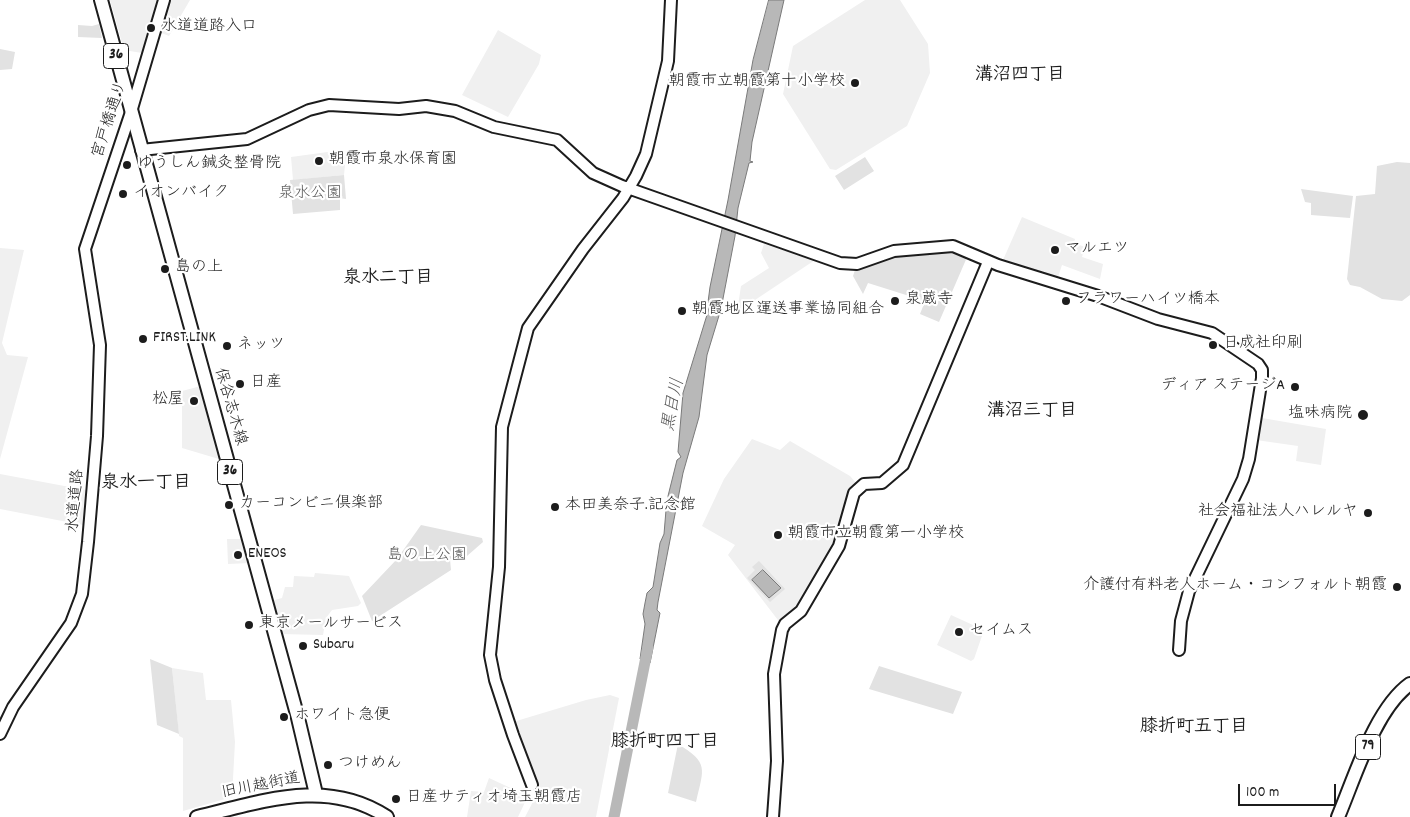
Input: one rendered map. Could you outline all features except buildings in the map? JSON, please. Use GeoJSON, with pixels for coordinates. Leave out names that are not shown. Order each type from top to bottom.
{"type":"FeatureCollection","features":[{"type":"Feature","properties":{"kind":"main road","name":"保谷志木線"},"geometry":{"type":"LineString","coordinates":[[101,0],[298,718],[316,794]]}},
{"type":"Feature","properties":{"kind":"main road","name":"79"},"geometry":{"type":"LineString","coordinates":[[1338,817],[1381,718],[1391,702],[1410,684]]}},
{"type":"Feature","properties":{"kind":"main road","name":"旧川越街道"},"geometry":{"type":"LineString","coordinates":[[197,817],[280,797],[316,794],[350,800],[388,817]]}},
{"type":"Feature","properties":{"kind":"street","name":"宮戸橋通り"},"geometry":{"type":"LineString","coordinates":[[85,249],[131,112],[164,0]]}},
{"type":"Feature","properties":{"kind":"street"},"geometry":{"type":"LineString","coordinates":[[532,785],[513,736],[495,680],[490,655],[500,567],[502,427],[528,328],[628,189],[646,154],[668,61],[671,0]]}},
{"type":"Feature","properties":{"kind":"street"},"geometry":{"type":"LineString","coordinates":[[141,150],[247,138],[309,110],[329,105],[399,109],[426,106],[455,111],[494,127],[557,140],[593,173],[628,189],[744,231],[846,264],[857,264],[894,251],[943,245],[964,249],[988,262],[1098,296],[1158,319],[1212,334],[1235,348],[1262,370],[1248,464],[1234,502],[1189,590],[1181,621],[1179,650]]}},
{"type":"Feature","properties":{"kind":"street","name":"水道道路"},"geometry":{"type":"LineString","coordinates":[[0,734],[13,707],[70,623],[82,594],[97,436],[100,345],[85,249]]}},
{"type":"Feature","properties":{"kind":"street"},"geometry":{"type":"LineString","coordinates":[[773,817],[777,761],[774,674],[782,630],[785,624],[801,611],[839,546],[854,493],[864,484],[882,483],[903,465],[988,262]]}},
{"type":"Feature","properties":{"kind":"shaded area"},"geometry":{"type":"Polygon","coordinates":[[[110,0],[158,0],[142,53],[124,50],[110,0]]]}},
{"type":"Feature","properties":{"kind":"shaded area"},"geometry":{"type":"Polygon","coordinates":[[[168,0],[190,0],[169,36],[159,32],[168,0]]]}},
{"type":"Feature","properties":{"kind":"shaded area"},"geometry":{"type":"Polygon","coordinates":[[[769,0],[784,0],[752,142],[750,161],[753,162],[749,163],[738,208],[735,236],[721,309],[707,355],[699,417],[683,473],[658,602],[657,610],[660,613],[650,663],[640,659],[645,624],[643,614],[647,593],[653,587],[660,543],[664,534],[666,510],[669,502],[668,496],[677,460],[681,457],[678,452],[683,393],[710,305],[708,302],[710,287],[753,60],[769,0]]]}},
{"type":"Feature","properties":{"kind":"shaded area","name":"朝霞市立朝霞第十小学校"},"geometry":{"type":"Polygon","coordinates":[[[865,0],[900,0],[928,44],[930,73],[907,126],[836,170],[830,169],[783,94],[793,46],[865,0]]]}},
{"type":"Feature","properties":{"kind":"shaded area"},"geometry":{"type":"Polygon","coordinates":[[[498,30],[541,55],[539,64],[508,117],[462,95],[498,30]]]}},
{"type":"Feature","properties":{"kind":"shaded area","name":"朝霞市泉水保育園"},"geometry":{"type":"Polygon","coordinates":[[[335,151],[336,155],[346,155],[344,175],[293,180],[291,157],[335,151]]]}},
{"type":"Feature","properties":{"kind":"shaded area"},"geometry":{"type":"Polygon","coordinates":[[[1022,217],[1075,239],[1074,243],[1085,247],[1082,257],[1103,264],[1100,279],[1062,265],[1057,280],[1005,263],[1003,260],[1022,217]]]}},
{"type":"Feature","properties":{"kind":"shaded area"},"geometry":{"type":"Polygon","coordinates":[[[764,244],[815,260],[737,312],[741,286],[769,268],[761,253],[764,244]]]}},
{"type":"Feature","properties":{"kind":"shaded area"},"geometry":{"type":"Polygon","coordinates":[[[0,248],[24,250],[2,343],[7,355],[28,357],[0,459],[0,248]]]}},
{"type":"Feature","properties":{"kind":"shaded area"},"geometry":{"type":"Polygon","coordinates":[[[201,386],[219,451],[219,459],[182,448],[182,391],[201,386]]]}},
{"type":"Feature","properties":{"kind":"shaded area"},"geometry":{"type":"Polygon","coordinates":[[[1262,418],[1326,429],[1321,465],[1296,461],[1298,446],[1256,440],[1259,421],[1262,418]]]}},
{"type":"Feature","properties":{"kind":"shaded area","name":"朝霞市立朝霞第一小学校"},"geometry":{"type":"Polygon","coordinates":[[[752,439],[780,450],[790,441],[850,476],[857,484],[835,544],[799,608],[781,624],[728,555],[735,545],[702,526],[724,479],[752,439]]]}},
{"type":"Feature","properties":{"kind":"shaded area"},"geometry":{"type":"Polygon","coordinates":[[[0,474],[86,490],[83,525],[0,509],[0,474]]]}},
{"type":"Feature","properties":{"kind":"shaded area","name":"ENEOS"},"geometry":{"type":"Polygon","coordinates":[[[227,539],[244,539],[250,563],[228,564],[227,539]]]}},
{"type":"Feature","properties":{"kind":"shaded area"},"geometry":{"type":"Polygon","coordinates":[[[763,570],[781,588],[769,598],[752,580],[763,570]]]}},
{"type":"Feature","properties":{"kind":"shaded area"},"geometry":{"type":"Polygon","coordinates":[[[315,573],[349,576],[361,603],[358,606],[332,610],[326,618],[323,635],[280,634],[271,601],[282,598],[285,587],[293,587],[294,576],[314,577],[315,573]]]}},
{"type":"Feature","properties":{"kind":"shaded area"},"geometry":{"type":"Polygon","coordinates":[[[951,615],[984,630],[974,659],[971,661],[937,645],[951,615]]]}},
{"type":"Feature","properties":{"kind":"shaded area"},"geometry":{"type":"Polygon","coordinates":[[[172,668],[203,673],[206,700],[231,700],[235,742],[232,797],[183,811],[183,738],[179,736],[172,668]]]}},
{"type":"Feature","properties":{"kind":"shaded area"},"geometry":{"type":"Polygon","coordinates":[[[610,695],[619,698],[596,817],[525,817],[536,796],[536,783],[513,722],[586,700],[610,695]]]}},
{"type":"Feature","properties":{"kind":"shaded area"},"geometry":{"type":"Polygon","coordinates":[[[489,778],[528,796],[518,817],[467,817],[471,791],[484,792],[489,778]]]}},
{"type":"Feature","properties":{"kind":"green space"},"geometry":{"type":"Polygon","coordinates":[[[99,24],[102,38],[78,37],[78,25],[92,26],[99,24]]]}},
{"type":"Feature","properties":{"kind":"green space"},"geometry":{"type":"Polygon","coordinates":[[[0,49],[15,52],[12,69],[0,70],[0,49]]]}},
{"type":"Feature","properties":{"kind":"green space"},"geometry":{"type":"Polygon","coordinates":[[[865,157],[874,171],[844,190],[835,176],[865,157]]]}},
{"type":"Feature","properties":{"kind":"green space"},"geometry":{"type":"Polygon","coordinates":[[[1397,162],[1410,163],[1410,295],[1402,301],[1382,299],[1360,287],[1350,285],[1347,279],[1356,196],[1375,194],[1377,166],[1397,162]]]}},
{"type":"Feature","properties":{"kind":"green space","name":"泉水公園"},"geometry":{"type":"Polygon","coordinates":[[[344,175],[346,199],[340,198],[340,210],[293,214],[290,180],[344,175]]]}},
{"type":"Feature","properties":{"kind":"green space"},"geometry":{"type":"Polygon","coordinates":[[[1301,189],[1353,196],[1350,218],[1311,215],[1311,203],[1305,202],[1301,189]]]}},
{"type":"Feature","properties":{"kind":"green space"},"geometry":{"type":"Polygon","coordinates":[[[947,248],[968,255],[939,322],[920,314],[926,299],[922,298],[922,300],[868,283],[863,294],[853,276],[856,267],[882,257],[947,248]]]}},
{"type":"Feature","properties":{"kind":"green space","name":"島の上公園"},"geometry":{"type":"Polygon","coordinates":[[[421,525],[482,538],[483,542],[467,556],[450,559],[451,570],[372,621],[362,596],[397,559],[421,525]]]}},
{"type":"Feature","properties":{"kind":"green space"},"geometry":{"type":"Polygon","coordinates":[[[759,561],[785,589],[770,602],[747,578],[755,570],[752,567],[759,561]]]}},
{"type":"Feature","properties":{"kind":"green space"},"geometry":{"type":"Polygon","coordinates":[[[150,659],[172,668],[179,734],[157,725],[150,659]]]}},
{"type":"Feature","properties":{"kind":"green space"},"geometry":{"type":"Polygon","coordinates":[[[879,666],[962,692],[953,714],[869,689],[879,666]]]}},
{"type":"Feature","properties":{"kind":"green space"},"geometry":{"type":"Polygon","coordinates":[[[678,744],[695,756],[702,767],[696,802],[668,793],[678,744]]]}},
{"type":"Feature","properties":{"kind":"waterway","name":"黒目川"},"geometry":{"type":"LineString","coordinates":[[614,817],[648,647]]}},
{"type":"Feature","properties":{"kind":"place","name":"水道道路入口"},"geometry":{"type":"Point","coordinates":[151,28]}},
{"type":"Feature","properties":{"kind":"place","name":"朝霞市立朝霞第十小学校"},"geometry":{"type":"Point","coordinates":[855,83]}},
{"type":"Feature","properties":{"kind":"place","name":"朝霞市泉水保育園"},"geometry":{"type":"Point","coordinates":[319,161]}},
{"type":"Feature","properties":{"kind":"place","name":"ゆうしん鍼灸整骨院"},"geometry":{"type":"Point","coordinates":[127,165]}},
{"type":"Feature","properties":{"kind":"place","name":"イオンバイク"},"geometry":{"type":"Point","coordinates":[123,194]}},
{"type":"Feature","properties":{"kind":"place","name":"マルエツ"},"geometry":{"type":"Point","coordinates":[1055,250]}},
{"type":"Feature","properties":{"kind":"place","name":"島の上"},"geometry":{"type":"Point","coordinates":[165,269]}},
{"type":"Feature","properties":{"kind":"place","name":"泉蔵寺"},"geometry":{"type":"Point","coordinates":[895,301]}},
{"type":"Feature","properties":{"kind":"place","name":"フラワーハイツ橋本"},"geometry":{"type":"Point","coordinates":[1066,301]}},
{"type":"Feature","properties":{"kind":"place","name":"朝霞地区運送事業協同組合"},"geometry":{"type":"Point","coordinates":[682,311]}},
{"type":"Feature","properties":{"kind":"place","name":"FIRST.LINK"},"geometry":{"type":"Point","coordinates":[143,339]}},
{"type":"Feature","properties":{"kind":"place","name":"日成社印刷"},"geometry":{"type":"Point","coordinates":[1213,345]}},
{"type":"Feature","properties":{"kind":"place","name":"ネッツ"},"geometry":{"type":"Point","coordinates":[227,346]}},
{"type":"Feature","properties":{"kind":"place","name":"日産"},"geometry":{"type":"Point","coordinates":[240,384]}},
{"type":"Feature","properties":{"kind":"place","name":"ディア ステージA"},"geometry":{"type":"Point","coordinates":[1295,387]}},
{"type":"Feature","properties":{"kind":"place","name":"松屋"},"geometry":{"type":"Point","coordinates":[194,401]}},
{"type":"Feature","properties":{"kind":"place","name":"塩味病院"},"geometry":{"type":"Point","coordinates":[1363,415]}},
{"type":"Feature","properties":{"kind":"place","name":"カーコンビニ倶楽部"},"geometry":{"type":"Point","coordinates":[229,505]}},
{"type":"Feature","properties":{"kind":"place","name":"本田美奈子.記念館"},"geometry":{"type":"Point","coordinates":[555,507]}},
{"type":"Feature","properties":{"kind":"place","name":"社会福祉法人ハレルヤ"},"geometry":{"type":"Point","coordinates":[1368,513]}},
{"type":"Feature","properties":{"kind":"place","name":"朝霞市立朝霞第一小学校"},"geometry":{"type":"Point","coordinates":[778,535]}},
{"type":"Feature","properties":{"kind":"place","name":"ENEOS"},"geometry":{"type":"Point","coordinates":[238,555]}},
{"type":"Feature","properties":{"kind":"place","name":"介護付有料老人ホーム・コンフォルト朝霞"},"geometry":{"type":"Point","coordinates":[1397,587]}},
{"type":"Feature","properties":{"kind":"place","name":"東京メールサービス"},"geometry":{"type":"Point","coordinates":[249,625]}},
{"type":"Feature","properties":{"kind":"place","name":"セイムス"},"geometry":{"type":"Point","coordinates":[959,632]}},
{"type":"Feature","properties":{"kind":"place","name":"Subaru"},"geometry":{"type":"Point","coordinates":[303,646]}},
{"type":"Feature","properties":{"kind":"place","name":"ホワイト急便"},"geometry":{"type":"Point","coordinates":[284,717]}},
{"type":"Feature","properties":{"kind":"place","name":"つけめん"},"geometry":{"type":"Point","coordinates":[328,765]}},
{"type":"Feature","properties":{"kind":"place","name":"日産サティオ埼玉朝霞店"},"geometry":{"type":"Point","coordinates":[396,799]}},
{"type":"Feature","properties":{"kind":"district","name":"溝沼四丁目"},"geometry":{"type":"Point","coordinates":[1020,77]}},
{"type":"Feature","properties":{"kind":"district","name":"泉水二丁目"},"geometry":{"type":"Point","coordinates":[388,280]}},
{"type":"Feature","properties":{"kind":"district","name":"溝沼三丁目"},"geometry":{"type":"Point","coordinates":[1032,413]}},
{"type":"Feature","properties":{"kind":"district","name":"泉水一丁目"},"geometry":{"type":"Point","coordinates":[146,485]}},
{"type":"Feature","properties":{"kind":"district","name":"膝折町五丁目"},"geometry":{"type":"Point","coordinates":[1194,729]}},
{"type":"Feature","properties":{"kind":"district","name":"膝折町四丁目"},"geometry":{"type":"Point","coordinates":[665,744]}}]}
